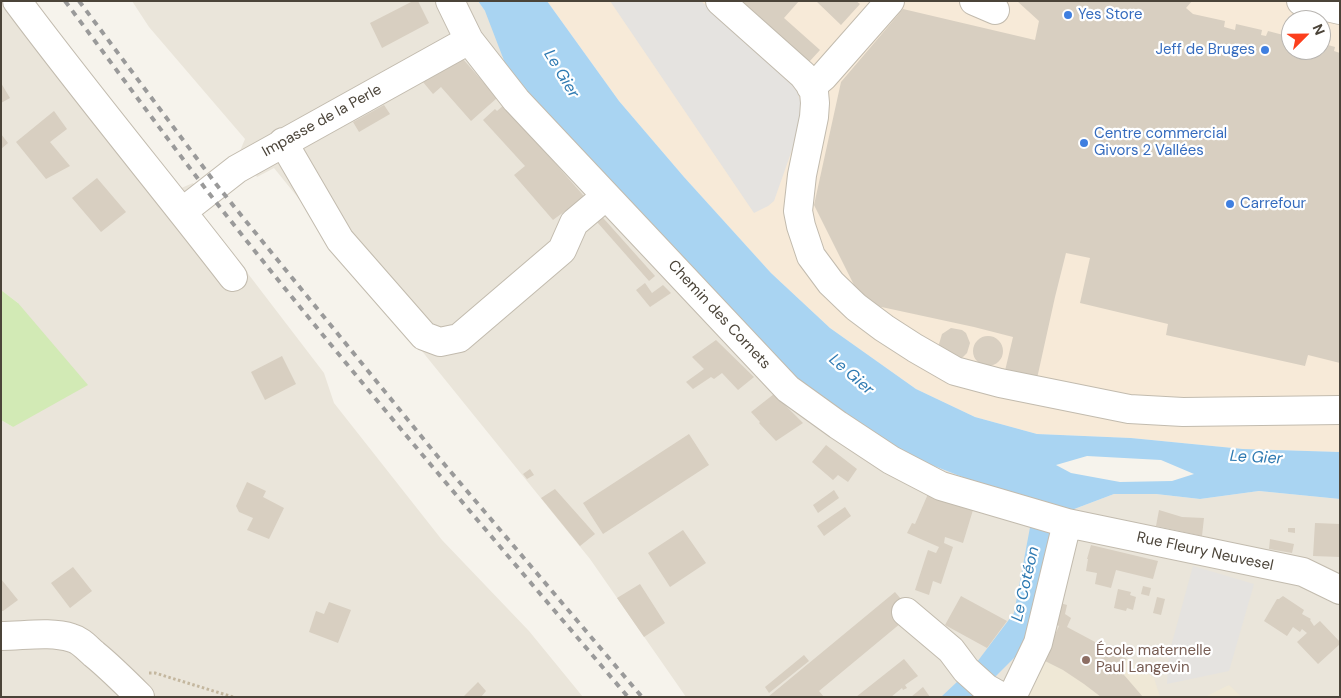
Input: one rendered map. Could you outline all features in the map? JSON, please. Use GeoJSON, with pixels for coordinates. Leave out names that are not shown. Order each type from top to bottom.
{"type":"FeatureCollection","features":[{"type":"Feature","properties":{"kind":"street"},"geometry":{"type":"LineString","coordinates":[[17,1],[62,63],[233,277]]}},
{"type":"Feature","properties":{"kind":"street","name":"Chemin des Cornets"},"geometry":{"type":"LineString","coordinates":[[450,1],[469,40],[516,100],[788,389],[891,460],[941,486],[1067,523]]}},
{"type":"Feature","properties":{"kind":"street"},"geometry":{"type":"LineString","coordinates":[[720,1],[803,75],[814,92],[814,117],[802,175],[798,211],[811,256],[832,283],[856,307],[884,328],[955,371],[1000,383],[1129,409],[1182,412],[1340,410]]}},
{"type":"Feature","properties":{"kind":"street"},"geometry":{"type":"LineString","coordinates":[[811,87],[823,77],[890,1]]}},
{"type":"Feature","properties":{"kind":"street"},"geometry":{"type":"LineString","coordinates":[[1301,1],[1340,10]]}},
{"type":"Feature","properties":{"kind":"street","name":"Impasse de la Perle"},"geometry":{"type":"LineString","coordinates":[[182,212],[237,169],[469,40]]}},
{"type":"Feature","properties":{"kind":"street"},"geometry":{"type":"LineString","coordinates":[[283,142],[340,240],[424,336],[440,342],[459,338],[562,250],[574,223],[606,196]]}},
{"type":"Feature","properties":{"kind":"street"},"geometry":{"type":"LineString","coordinates":[[1012,697],[1038,643],[1067,523]]}},
{"type":"Feature","properties":{"kind":"street","name":"Rue Fleury Neuvesel"},"geometry":{"type":"LineString","coordinates":[[1067,523],[1303,572],[1340,590]]}},
{"type":"Feature","properties":{"kind":"street"},"geometry":{"type":"LineString","coordinates":[[906,612],[951,650],[966,670],[994,693]]}},
{"type":"Feature","properties":{"kind":"street"},"geometry":{"type":"LineString","coordinates":[[1,636],[43,635],[74,638],[116,672],[140,697]]}},
{"type":"Feature","properties":{"kind":"path"},"geometry":{"type":"LineString","coordinates":[[116,672],[155,674],[233,697]]}},
{"type":"Feature","properties":{"kind":"shaded area"},"geometry":{"type":"Polygon","coordinates":[[[1,1],[33,1],[179,189],[193,183],[209,203],[200,211],[324,373],[334,403],[442,540],[529,631],[583,697],[1,697],[1,420],[13,427],[18,303],[1,290],[1,1]]]}},
{"type":"Feature","properties":{"kind":"shaded area"},"geometry":{"type":"Polygon","coordinates":[[[132,1],[478,1],[485,11],[924,462],[998,491],[1069,511],[1114,494],[1156,494],[1200,499],[1259,491],[1340,499],[1340,697],[686,697],[590,559],[274,168],[257,177],[240,151],[245,139],[149,27],[132,1]]]}},
{"type":"Feature","properties":{"kind":"shaded area"},"geometry":{"type":"Polygon","coordinates":[[[547,1],[1340,1],[1340,452],[1243,449],[1131,438],[1037,434],[975,417],[916,389],[830,328],[771,273],[684,177],[619,101],[547,1]]]}},
{"type":"Feature","properties":{"kind":"shaded area"},"geometry":{"type":"Polygon","coordinates":[[[610,1],[701,1],[791,80],[797,89],[802,108],[793,147],[774,201],[768,206],[754,213],[610,1]]]}},
{"type":"Feature","properties":{"kind":"shaded area"},"geometry":{"type":"Polygon","coordinates":[[[1193,566],[1254,584],[1229,671],[1167,684],[1169,654],[1193,566]]]}},
{"type":"Feature","properties":{"kind":"shaded area","name":"École maternelle Paul Langevin"},"geometry":{"type":"Polygon","coordinates":[[[1060,624],[1127,659],[1154,678],[1160,697],[1025,697],[1060,624]]]}},
{"type":"Feature","properties":{"kind":"shaded area"},"geometry":{"type":"Polygon","coordinates":[[[1229,685],[1242,697],[1205,697],[1229,685]]]}},
{"type":"Feature","properties":{"kind":"green space"},"geometry":{"type":"Polygon","coordinates":[[[1,290],[18,303],[88,385],[13,427],[1,420],[1,290]]]}},
{"type":"Feature","properties":{"kind":"water"},"geometry":{"type":"Polygon","coordinates":[[[478,1],[547,1],[619,101],[684,177],[771,273],[830,328],[916,389],[975,417],[1037,434],[1131,438],[1243,449],[1340,452],[1340,499],[1259,491],[1200,499],[1156,494],[1114,494],[1069,511],[1034,618],[1021,651],[972,697],[941,697],[974,666],[1014,613],[1031,522],[998,491],[924,462],[831,411],[776,364],[508,71],[485,11],[478,1]],[[1087,456],[1056,465],[1071,473],[1120,482],[1172,481],[1194,474],[1161,460],[1087,456]]]}},
{"type":"Feature","properties":{"kind":"building"},"geometry":{"type":"Polygon","coordinates":[[[413,1],[418,1],[429,23],[382,48],[370,23],[413,1]]]}},
{"type":"Feature","properties":{"kind":"building"},"geometry":{"type":"Polygon","coordinates":[[[741,1],[799,1],[784,18],[820,50],[809,62],[741,1]]]}},
{"type":"Feature","properties":{"kind":"building"},"geometry":{"type":"Polygon","coordinates":[[[816,1],[856,1],[860,4],[841,25],[816,1]]]}},
{"type":"Feature","properties":{"kind":"building","name":"Centre commercial Givors 2 Vallées"},"geometry":{"type":"Polygon","coordinates":[[[1017,1],[1192,1],[1186,8],[1193,14],[1225,21],[1224,27],[1235,30],[1236,24],[1262,30],[1261,35],[1266,36],[1268,31],[1281,34],[1281,60],[1331,60],[1331,46],[1335,47],[1334,51],[1340,53],[1340,363],[1308,355],[1305,366],[1166,335],[1168,324],[1080,303],[1090,258],[1066,253],[1036,383],[1004,375],[1013,337],[863,303],[814,205],[841,82],[903,9],[1035,40],[1039,21],[1017,1]]]}},
{"type":"Feature","properties":{"kind":"building"},"geometry":{"type":"Polygon","coordinates":[[[463,59],[497,98],[471,121],[441,87],[433,94],[423,82],[463,59]]]}},
{"type":"Feature","properties":{"kind":"building"},"geometry":{"type":"Polygon","coordinates":[[[1,83],[10,98],[1,103],[1,83]]]}},
{"type":"Feature","properties":{"kind":"building"},"geometry":{"type":"Polygon","coordinates":[[[384,105],[390,114],[359,132],[353,122],[384,105]]]}},
{"type":"Feature","properties":{"kind":"building"},"geometry":{"type":"Polygon","coordinates":[[[504,105],[590,203],[572,218],[565,211],[553,220],[514,175],[525,166],[483,120],[495,109],[497,111],[504,105]]]}},
{"type":"Feature","properties":{"kind":"building"},"geometry":{"type":"Polygon","coordinates":[[[54,111],[67,129],[50,142],[70,166],[46,179],[16,142],[54,111]]]}},
{"type":"Feature","properties":{"kind":"building"},"geometry":{"type":"Polygon","coordinates":[[[1,134],[8,143],[1,149],[1,134]]]}},
{"type":"Feature","properties":{"kind":"building"},"geometry":{"type":"Polygon","coordinates":[[[97,178],[126,212],[101,232],[72,198],[97,178]]]}},
{"type":"Feature","properties":{"kind":"building"},"geometry":{"type":"Polygon","coordinates":[[[596,210],[655,276],[649,281],[590,214],[596,210]]]}},
{"type":"Feature","properties":{"kind":"building"},"geometry":{"type":"Polygon","coordinates":[[[645,283],[652,293],[663,285],[671,293],[650,307],[636,290],[645,283]]]}},
{"type":"Feature","properties":{"kind":"building"},"geometry":{"type":"Polygon","coordinates":[[[951,328],[962,330],[966,333],[970,343],[967,353],[958,359],[940,349],[939,344],[942,334],[951,328]]]}},
{"type":"Feature","properties":{"kind":"building"},"geometry":{"type":"Polygon","coordinates":[[[988,336],[999,340],[1003,351],[999,362],[988,366],[977,362],[973,351],[977,340],[988,336]]]}},
{"type":"Feature","properties":{"kind":"building"},"geometry":{"type":"Polygon","coordinates":[[[716,340],[754,377],[738,390],[722,373],[714,379],[711,377],[693,389],[686,382],[704,369],[692,357],[716,340]]]}},
{"type":"Feature","properties":{"kind":"building"},"geometry":{"type":"Polygon","coordinates":[[[282,356],[296,384],[265,400],[251,372],[282,356]]]}},
{"type":"Feature","properties":{"kind":"building"},"geometry":{"type":"Polygon","coordinates":[[[774,394],[803,423],[776,441],[751,412],[774,394]]]}},
{"type":"Feature","properties":{"kind":"building"},"geometry":{"type":"Polygon","coordinates":[[[689,434],[709,465],[603,534],[583,503],[689,434]]]}},
{"type":"Feature","properties":{"kind":"building"},"geometry":{"type":"Polygon","coordinates":[[[826,445],[857,469],[848,482],[838,475],[833,480],[812,462],[826,445]]]}},
{"type":"Feature","properties":{"kind":"building"},"geometry":{"type":"Polygon","coordinates":[[[530,469],[534,475],[527,479],[523,474],[530,469]]]}},
{"type":"Feature","properties":{"kind":"building"},"geometry":{"type":"Polygon","coordinates":[[[247,482],[266,491],[263,497],[284,508],[269,539],[247,530],[253,518],[239,512],[236,506],[247,482]]]}},
{"type":"Feature","properties":{"kind":"building"},"geometry":{"type":"Polygon","coordinates":[[[555,489],[595,534],[580,546],[541,498],[555,489]]]}},
{"type":"Feature","properties":{"kind":"building"},"geometry":{"type":"Polygon","coordinates":[[[834,490],[839,498],[818,513],[813,505],[834,490]]]}},
{"type":"Feature","properties":{"kind":"building"},"geometry":{"type":"Polygon","coordinates":[[[928,494],[973,510],[963,543],[945,537],[944,543],[953,547],[941,584],[933,581],[929,595],[915,590],[928,550],[936,553],[939,547],[907,533],[912,523],[915,524],[928,494]]]}},
{"type":"Feature","properties":{"kind":"building"},"geometry":{"type":"Polygon","coordinates":[[[845,507],[851,516],[824,536],[817,526],[845,507]]]}},
{"type":"Feature","properties":{"kind":"building"},"geometry":{"type":"Polygon","coordinates":[[[1159,510],[1182,517],[1204,518],[1202,536],[1156,526],[1159,510]]]}},
{"type":"Feature","properties":{"kind":"building"},"geometry":{"type":"Polygon","coordinates":[[[1315,523],[1340,524],[1340,557],[1313,556],[1315,523]]]}},
{"type":"Feature","properties":{"kind":"building"},"geometry":{"type":"Polygon","coordinates":[[[1288,528],[1295,528],[1295,533],[1288,532],[1288,528]]]}},
{"type":"Feature","properties":{"kind":"building"},"geometry":{"type":"Polygon","coordinates":[[[683,530],[706,563],[670,587],[648,553],[683,530]]]}},
{"type":"Feature","properties":{"kind":"building"},"geometry":{"type":"Polygon","coordinates":[[[1270,539],[1294,544],[1292,553],[1269,549],[1270,539]]]}},
{"type":"Feature","properties":{"kind":"building"},"geometry":{"type":"Polygon","coordinates":[[[1091,545],[1158,561],[1153,579],[1116,570],[1111,588],[1095,584],[1097,573],[1086,571],[1091,545]]]}},
{"type":"Feature","properties":{"kind":"building"},"geometry":{"type":"Polygon","coordinates":[[[73,567],[92,591],[70,608],[51,583],[73,567]]]}},
{"type":"Feature","properties":{"kind":"building"},"geometry":{"type":"Polygon","coordinates":[[[1,579],[18,600],[3,611],[1,611],[1,579]]]}},
{"type":"Feature","properties":{"kind":"building"},"geometry":{"type":"Polygon","coordinates":[[[640,584],[665,623],[644,637],[617,598],[640,584]]]}},
{"type":"Feature","properties":{"kind":"building"},"geometry":{"type":"Polygon","coordinates":[[[1143,586],[1151,588],[1149,596],[1141,594],[1143,586]]]}},
{"type":"Feature","properties":{"kind":"building"},"geometry":{"type":"Polygon","coordinates":[[[1118,589],[1131,592],[1130,595],[1136,597],[1133,610],[1127,608],[1126,611],[1114,608],[1118,589]]]}},
{"type":"Feature","properties":{"kind":"building"},"geometry":{"type":"Polygon","coordinates":[[[895,592],[906,605],[901,623],[819,691],[824,697],[768,697],[895,592]]]}},
{"type":"Feature","properties":{"kind":"building"},"geometry":{"type":"Polygon","coordinates":[[[961,596],[1007,621],[987,648],[945,625],[961,596]]]}},
{"type":"Feature","properties":{"kind":"building"},"geometry":{"type":"Polygon","coordinates":[[[1283,596],[1304,610],[1302,614],[1311,619],[1314,626],[1320,621],[1340,642],[1318,664],[1297,642],[1307,633],[1302,629],[1300,632],[1293,627],[1287,636],[1264,621],[1277,599],[1283,596]]]}},
{"type":"Feature","properties":{"kind":"building"},"geometry":{"type":"Polygon","coordinates":[[[1157,597],[1165,599],[1161,615],[1153,613],[1157,597]]]}},
{"type":"Feature","properties":{"kind":"building"},"geometry":{"type":"Polygon","coordinates":[[[329,602],[351,610],[338,643],[309,632],[316,611],[324,614],[329,602]]]}},
{"type":"Feature","properties":{"kind":"building","name":"École maternelle Paul Langevin"},"geometry":{"type":"Polygon","coordinates":[[[1057,602],[1067,605],[1065,614],[1071,618],[1067,627],[1127,659],[1118,668],[1143,697],[1101,697],[1063,670],[1043,660],[1059,626],[1052,622],[1057,602]]]}},
{"type":"Feature","properties":{"kind":"building"},"geometry":{"type":"Polygon","coordinates":[[[804,655],[809,661],[769,693],[765,687],[804,655]]]}},
{"type":"Feature","properties":{"kind":"building"},"geometry":{"type":"Polygon","coordinates":[[[904,659],[918,676],[905,685],[907,688],[903,690],[902,688],[891,697],[856,697],[904,659]]]}},
{"type":"Feature","properties":{"kind":"building"},"geometry":{"type":"Polygon","coordinates":[[[478,682],[486,691],[481,697],[463,697],[478,682]]]}},
{"type":"Feature","properties":{"kind":"building"},"geometry":{"type":"Polygon","coordinates":[[[923,687],[930,697],[911,697],[923,687]]]}},
{"type":"Feature","properties":{"kind":"railway"},"geometry":{"type":"LineString","coordinates":[[65,1],[208,192],[259,256],[415,446],[628,697]]}},
{"type":"Feature","properties":{"kind":"railway"},"geometry":{"type":"LineString","coordinates":[[79,1],[245,220],[439,458],[642,697]]}},
{"type":"Feature","properties":{"kind":"place","name":"Yes Store"},"geometry":{"type":"Point","coordinates":[1068,15]}},
{"type":"Feature","properties":{"kind":"place","name":"Jeff de Bruges"},"geometry":{"type":"Point","coordinates":[1265,50]}},
{"type":"Feature","properties":{"kind":"place","name":"Centre commercial Givors 2 Vallées"},"geometry":{"type":"Point","coordinates":[1084,143]}},
{"type":"Feature","properties":{"kind":"place","name":"Carrefour"},"geometry":{"type":"Point","coordinates":[1230,204]}},
{"type":"Feature","properties":{"kind":"place","name":"École maternelle Paul Langevin"},"geometry":{"type":"Point","coordinates":[1086,660]}},
{"type":"Feature","properties":{"kind":"water label","name":"Le Gier"},"geometry":{"type":"Point","coordinates":[561,74]}},
{"type":"Feature","properties":{"kind":"water label","name":"Le Gier"},"geometry":{"type":"Point","coordinates":[851,375]}},
{"type":"Feature","properties":{"kind":"water label","name":"Le Gier"},"geometry":{"type":"Point","coordinates":[1256,458]}},
{"type":"Feature","properties":{"kind":"water label","name":"Le Cotéon"},"geometry":{"type":"Point","coordinates":[1026,584]}}]}
